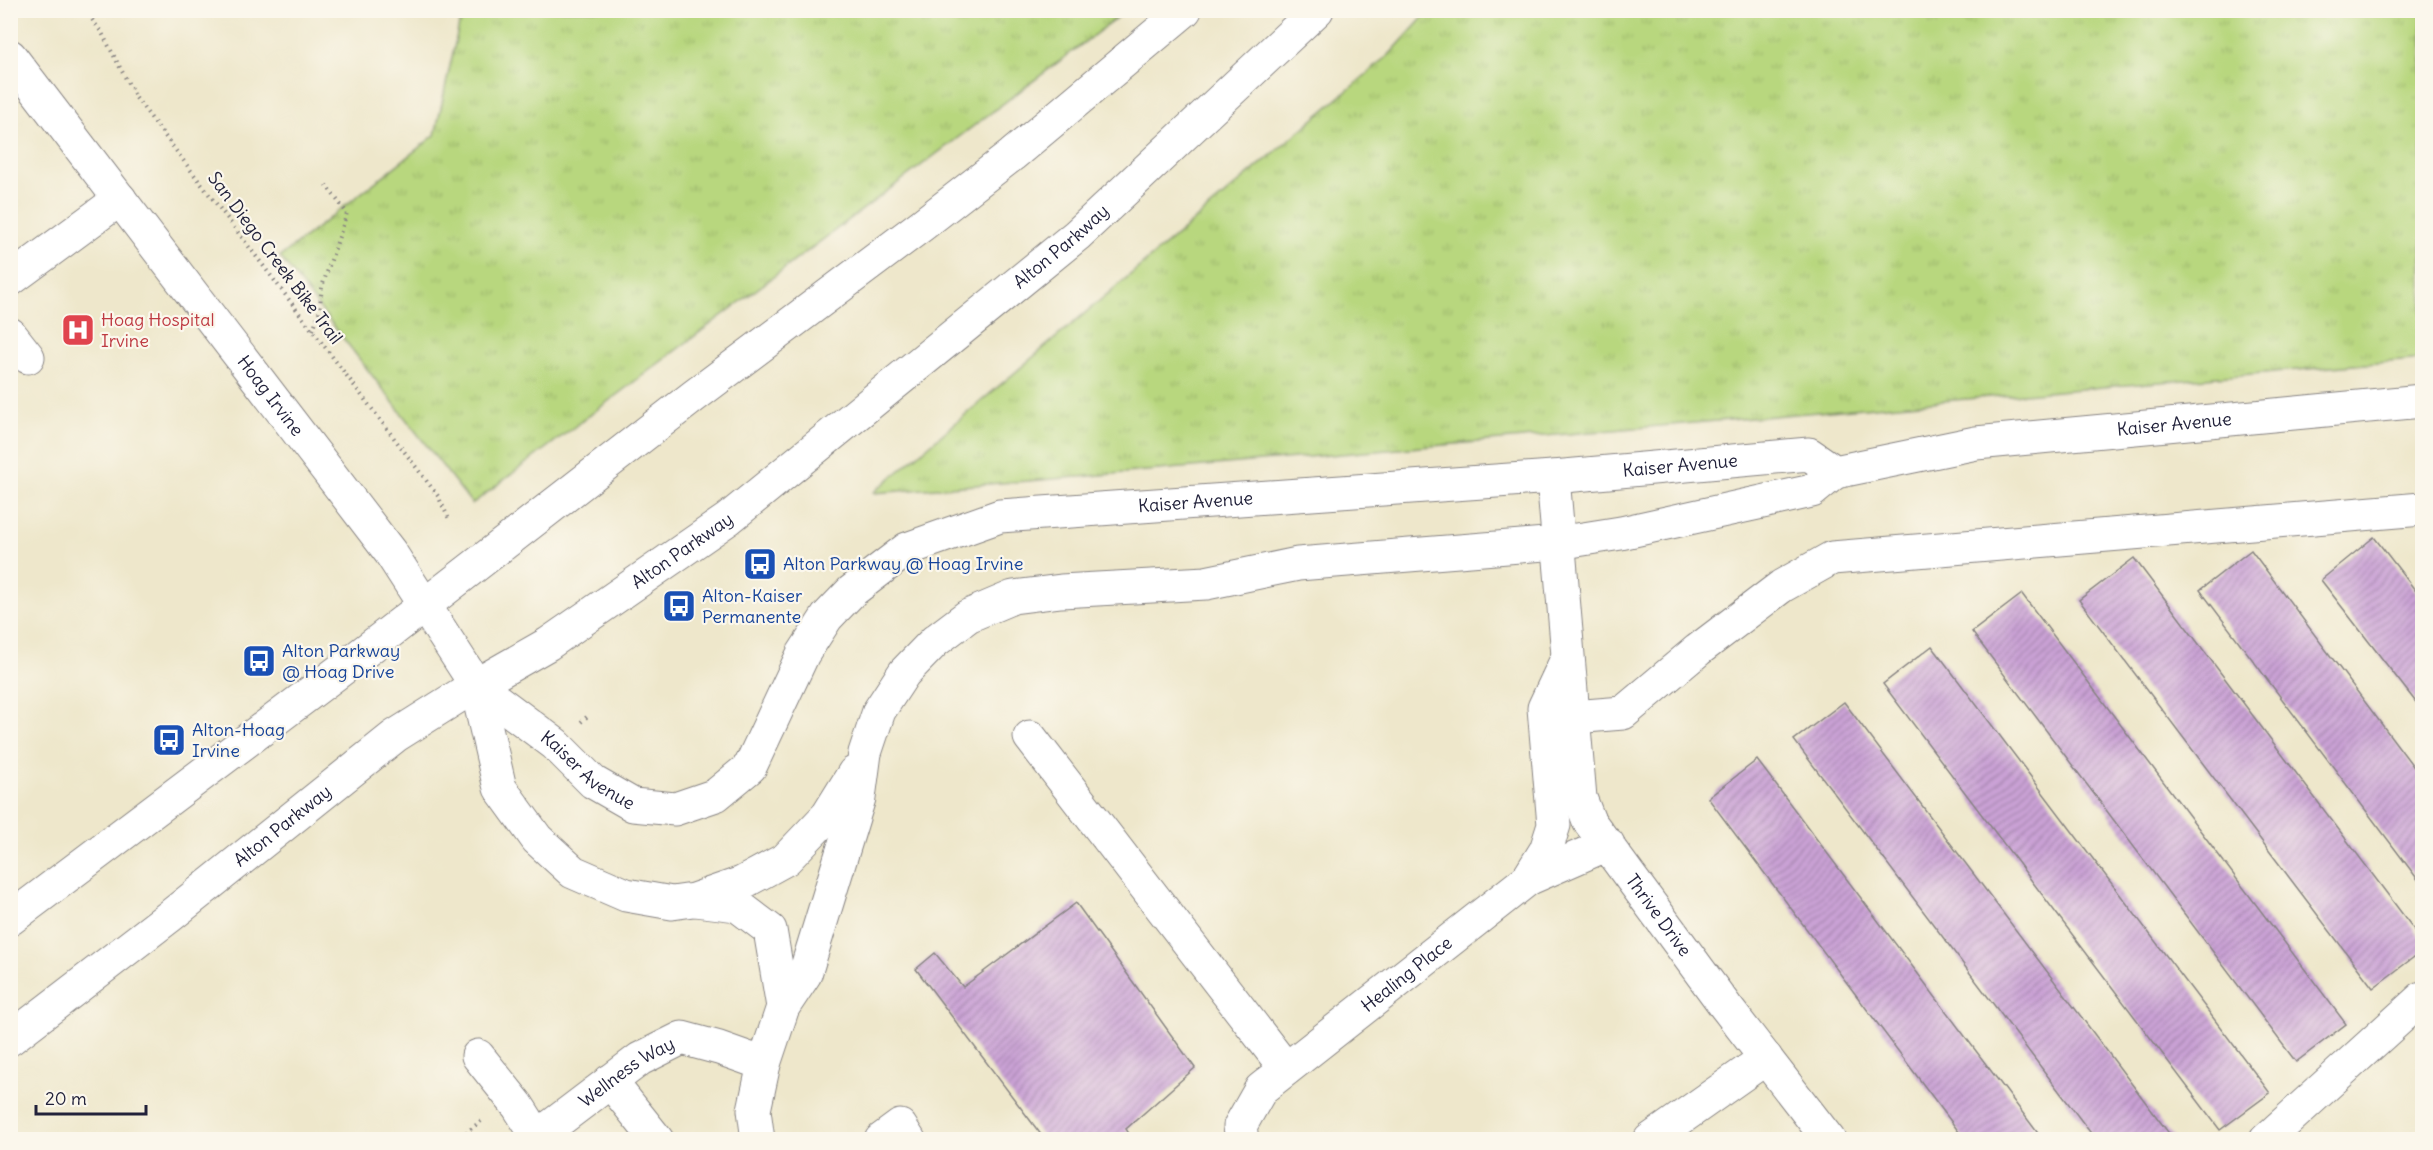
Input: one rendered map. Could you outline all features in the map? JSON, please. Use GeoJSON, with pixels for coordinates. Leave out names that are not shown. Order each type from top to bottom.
{"type":"FeatureCollection","features":[{"type":"Feature","properties":{"kind":"street"},"geometry":{"type":"LineString","coordinates":[[10,919],[353,661],[424,603],[1012,155],[1185,10]]}},
{"type":"Feature","properties":{"kind":"street","name":"Alton Parkway"},"geometry":{"type":"LineString","coordinates":[[10,1039],[395,736],[476,685],[548,644],[728,519],[1077,236],[1317,10]]}},
{"type":"Feature","properties":{"kind":"street","name":"Hoag Irvine"},"geometry":{"type":"LineString","coordinates":[[10,56],[384,543],[476,685]]}},
{"type":"Feature","properties":{"kind":"street"},"geometry":{"type":"LineString","coordinates":[[10,280],[120,199]]}},
{"type":"Feature","properties":{"kind":"street","name":"Kaiser Avenue"},"geometry":{"type":"LineString","coordinates":[[476,685],[555,744],[593,782],[633,805],[675,809],[716,795],[750,767],[803,654],[827,617],[852,591],[907,549],[1000,516],[1553,477],[1809,454],[1835,472],[1976,443],[2422,401]]}},
{"type":"Feature","properties":{"kind":"street"},"geometry":{"type":"LineString","coordinates":[[758,1140],[754,1110],[764,1064],[783,1007],[805,974],[859,798],[865,753],[879,711],[904,673],[935,641],[968,616],[1013,597],[1061,591],[1206,582],[1298,564],[1558,543],[1621,532],[1812,491],[1835,472]]}},
{"type":"Feature","properties":{"kind":"street","name":"Thrive Drive"},"geometry":{"type":"LineString","coordinates":[[1553,477],[1580,798],[1589,821],[1726,1007],[1829,1140]]}},
{"type":"Feature","properties":{"kind":"street"},"geometry":{"type":"LineString","coordinates":[[1573,717],[1623,713],[1698,650],[1782,586],[1832,558],[2422,509]]}},
{"type":"Feature","properties":{"kind":"street"},"geometry":{"type":"LineString","coordinates":[[1528,879],[1546,850],[1554,825],[1544,708],[1568,657]]}},
{"type":"Feature","properties":{"kind":"street"},"geometry":{"type":"LineString","coordinates":[[476,685],[500,788],[537,839],[573,872],[626,895],[672,903],[693,900],[742,883],[786,859],[828,815],[865,753]]}},
{"type":"Feature","properties":{"kind":"street"},"geometry":{"type":"LineString","coordinates":[[1030,737],[1286,1070]]}},
{"type":"Feature","properties":{"kind":"street","name":"Healing Place"},"geometry":{"type":"LineString","coordinates":[[1242,1140],[1240,1126],[1261,1089],[1528,879],[1608,844]]}},
{"type":"Feature","properties":{"kind":"street"},"geometry":{"type":"LineString","coordinates":[[693,900],[737,905],[770,930],[783,1007]]}},
{"type":"Feature","properties":{"kind":"street"},"geometry":{"type":"LineString","coordinates":[[2266,1140],[2422,998]]}},
{"type":"Feature","properties":{"kind":"street","name":"Wellness Way"},"geometry":{"type":"LineString","coordinates":[[535,1138],[640,1059],[682,1038],[764,1064]]}},
{"type":"Feature","properties":{"kind":"street"},"geometry":{"type":"LineString","coordinates":[[478,1056],[518,1106],[535,1138]]}},
{"type":"Feature","properties":{"kind":"street"},"geometry":{"type":"LineString","coordinates":[[1650,1140],[1766,1058]]}},
{"type":"Feature","properties":{"kind":"street"},"geometry":{"type":"LineString","coordinates":[[610,1081],[657,1140]]}},
{"type":"Feature","properties":{"kind":"street"},"geometry":{"type":"LineString","coordinates":[[881,1140],[900,1126],[909,1140]]}},
{"type":"Feature","properties":{"kind":"path","name":"San Diego Creek Bike Trail"},"geometry":{"type":"LineString","coordinates":[[85,10],[102,33],[136,98],[438,496],[449,519]]}},
{"type":"Feature","properties":{"kind":"path"},"geometry":{"type":"LineString","coordinates":[[313,330],[319,313],[322,287],[347,213],[326,185]]}},
{"type":"Feature","properties":{"kind":"green space"},"geometry":{"type":"Polygon","coordinates":[[[462,10],[1126,11],[472,504],[280,257],[435,135],[462,10]]]}},
{"type":"Feature","properties":{"kind":"green space"},"geometry":{"type":"Polygon","coordinates":[[[1429,11],[2422,11],[2422,359],[873,493],[1388,56],[1429,11]]]}},
{"type":"Feature","properties":{"kind":"building"},"geometry":{"type":"Polygon","coordinates":[[[2374,537],[2422,599],[2422,710],[2321,580],[2374,537]]]}},
{"type":"Feature","properties":{"kind":"building"},"geometry":{"type":"Polygon","coordinates":[[[2251,550],[2422,778],[2422,885],[2200,590],[2251,550]]]}},
{"type":"Feature","properties":{"kind":"building"},"geometry":{"type":"Polygon","coordinates":[[[2134,558],[2422,940],[2422,951],[2373,988],[2079,600],[2134,558]]]}},
{"type":"Feature","properties":{"kind":"building"},"geometry":{"type":"Polygon","coordinates":[[[2022,594],[2346,1024],[2296,1062],[1972,632],[2022,594]]]}},
{"type":"Feature","properties":{"kind":"building"},"geometry":{"type":"Polygon","coordinates":[[[1932,646],[2270,1093],[2220,1130],[1883,684],[1932,646]]]}},
{"type":"Feature","properties":{"kind":"building"},"geometry":{"type":"Polygon","coordinates":[[[1844,702],[2174,1140],[2096,1140],[1794,740],[1844,702]]]}},
{"type":"Feature","properties":{"kind":"building"},"geometry":{"type":"Polygon","coordinates":[[[1757,760],[2043,1140],[1965,1140],[1708,798],[1757,760]]]}},
{"type":"Feature","properties":{"kind":"building"},"geometry":{"type":"Polygon","coordinates":[[[1076,903],[1195,1068],[1126,1129],[1133,1140],[1045,1140],[916,969],[935,953],[963,987],[1076,903]]]}},
{"type":"Feature","properties":{"kind":"place","name":"Hoag Hospital Irvine"},"geometry":{"type":"Point","coordinates":[78,330]}},
{"type":"Feature","properties":{"kind":"place","name":"Alton Parkway @ Hoag Irvine"},"geometry":{"type":"Point","coordinates":[760,564]}},
{"type":"Feature","properties":{"kind":"place","name":"Alton-Kaiser Permanente"},"geometry":{"type":"Point","coordinates":[679,606]}},
{"type":"Feature","properties":{"kind":"place","name":"Alton Parkway @ Hoag Drive"},"geometry":{"type":"Point","coordinates":[259,661]}},
{"type":"Feature","properties":{"kind":"place","name":"Alton-Hoag Irvine"},"geometry":{"type":"Point","coordinates":[169,740]}}]}
